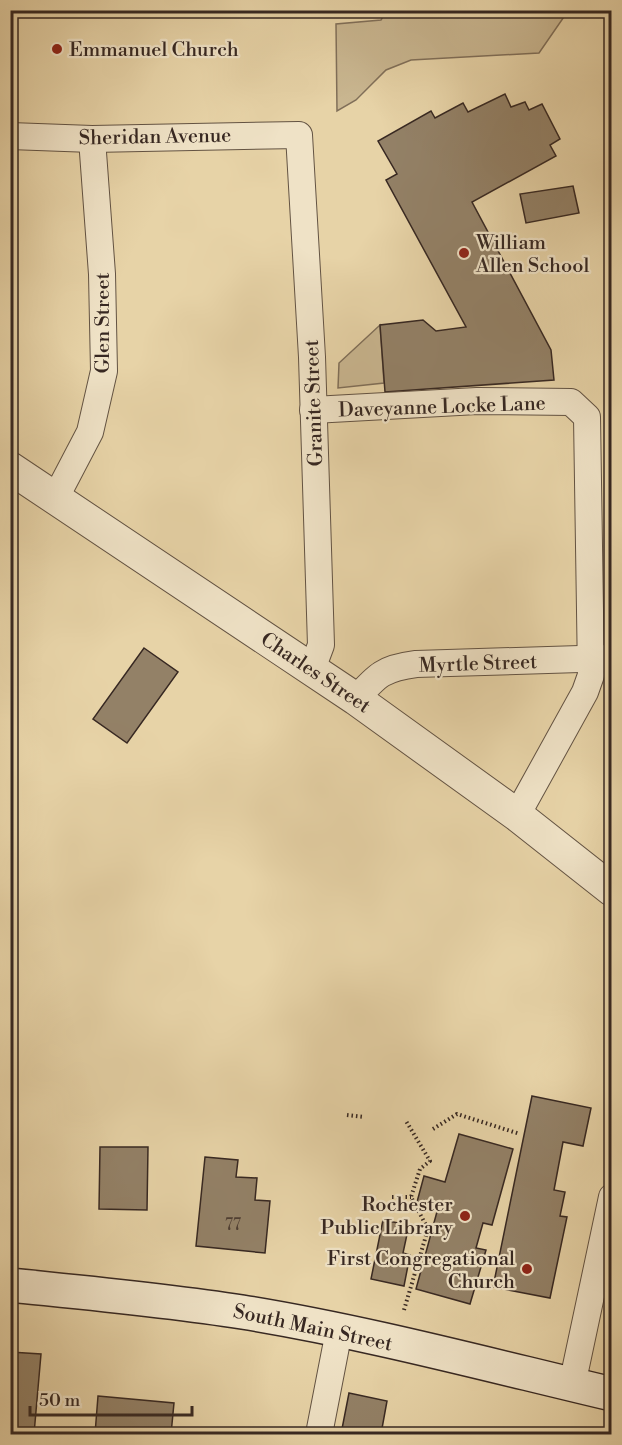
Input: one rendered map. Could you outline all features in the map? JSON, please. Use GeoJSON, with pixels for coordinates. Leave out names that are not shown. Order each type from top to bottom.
{"type":"FeatureCollection","features":[{"type":"Feature","properties":{"kind":"main road","name":"South Main Street"},"geometry":{"type":"LineString","coordinates":[[10,1285],[174,1302],[339,1331],[612,1394]]}},
{"type":"Feature","properties":{"kind":"street","name":"Sheridan Avenue"},"geometry":{"type":"LineString","coordinates":[[10,136],[92,139],[299,135]]}},
{"type":"Feature","properties":{"kind":"street","name":"Granite Street"},"geometry":{"type":"LineString","coordinates":[[299,135],[313,410],[321,645],[312,669]]}},
{"type":"Feature","properties":{"kind":"street","name":"Glen Street"},"geometry":{"type":"LineString","coordinates":[[56,497],[90,432],[104,371],[102,274],[92,139]]}},
{"type":"Feature","properties":{"kind":"street","name":"Daveyanne Locke Lane"},"geometry":{"type":"LineString","coordinates":[[313,410],[477,401],[571,402],[587,417],[588,424],[602,659]]}},
{"type":"Feature","properties":{"kind":"street","name":"Charles Street"},"geometry":{"type":"LineString","coordinates":[[10,468],[356,699],[517,815],[612,890]]}},
{"type":"Feature","properties":{"kind":"street","name":"Myrtle Street"},"geometry":{"type":"LineString","coordinates":[[356,699],[377,675],[392,667],[416,664],[602,659]]}},
{"type":"Feature","properties":{"kind":"street"},"geometry":{"type":"LineString","coordinates":[[517,815],[585,692],[591,675],[602,659]]}},
{"type":"Feature","properties":{"kind":"street"},"geometry":{"type":"LineString","coordinates":[[572,1385],[612,1197]]}},
{"type":"Feature","properties":{"kind":"street"},"geometry":{"type":"LineString","coordinates":[[319,1434],[339,1331]]}},
{"type":"Feature","properties":{"kind":"path"},"geometry":{"type":"LineString","coordinates":[[433,1129],[457,1114],[520,1134]]}},
{"type":"Feature","properties":{"kind":"path"},"geometry":{"type":"LineString","coordinates":[[347,1115],[364,1117]]}},
{"type":"Feature","properties":{"kind":"path"},"geometry":{"type":"LineString","coordinates":[[404,1310],[428,1229],[411,1197],[420,1169],[430,1161],[406,1121]]}},
{"type":"Feature","properties":{"kind":"path"},"geometry":{"type":"LineString","coordinates":[[392,1197],[411,1197]]}},
{"type":"Feature","properties":{"kind":"shaded area"},"geometry":{"type":"Polygon","coordinates":[[[387,10],[568,11],[539,53],[411,60],[386,70],[356,100],[337,111],[336,24],[381,20],[387,10]]]}},
{"type":"Feature","properties":{"kind":"shaded area"},"geometry":{"type":"Polygon","coordinates":[[[380,325],[384,383],[338,388],[339,363],[380,325]]]}},
{"type":"Feature","properties":{"kind":"building"},"geometry":{"type":"Polygon","coordinates":[[[505,94],[511,107],[525,102],[529,110],[542,104],[560,139],[550,145],[556,156],[472,202],[551,350],[554,380],[385,392],[380,325],[423,320],[436,331],[466,327],[386,180],[397,174],[378,141],[431,111],[435,118],[463,103],[468,112],[505,94]]]}},
{"type":"Feature","properties":{"kind":"building"},"geometry":{"type":"Polygon","coordinates":[[[573,186],[579,213],[526,223],[520,194],[573,186]]]}},
{"type":"Feature","properties":{"kind":"building"},"geometry":{"type":"Polygon","coordinates":[[[144,648],[178,672],[127,743],[93,719],[144,648]]]}},
{"type":"Feature","properties":{"kind":"building"},"geometry":{"type":"Polygon","coordinates":[[[532,1096],[591,1108],[583,1146],[563,1142],[554,1190],[565,1192],[560,1216],[567,1217],[550,1298],[493,1287],[532,1096]]]}},
{"type":"Feature","properties":{"kind":"building","name":"Rochester Public Library"},"geometry":{"type":"Polygon","coordinates":[[[459,1134],[513,1149],[492,1225],[483,1223],[476,1248],[486,1250],[470,1304],[416,1289],[438,1208],[417,1202],[424,1176],[445,1182],[459,1134]]]}},
{"type":"Feature","properties":{"kind":"building"},"geometry":{"type":"Polygon","coordinates":[[[100,1147],[148,1147],[147,1210],[99,1209],[100,1147]]]}},
{"type":"Feature","properties":{"kind":"building"},"geometry":{"type":"Polygon","coordinates":[[[205,1157],[238,1160],[236,1177],[257,1178],[255,1200],[270,1201],[265,1253],[196,1246],[205,1157]]]}},
{"type":"Feature","properties":{"kind":"building"},"geometry":{"type":"Polygon","coordinates":[[[383,1220],[409,1225],[403,1253],[410,1255],[404,1286],[371,1279],[383,1220]]]}},
{"type":"Feature","properties":{"kind":"building"},"geometry":{"type":"Polygon","coordinates":[[[10,1352],[41,1354],[34,1434],[10,1434],[10,1352]]]}},
{"type":"Feature","properties":{"kind":"building"},"geometry":{"type":"Polygon","coordinates":[[[349,1393],[387,1401],[381,1434],[341,1434],[349,1393]]]}},
{"type":"Feature","properties":{"kind":"building"},"geometry":{"type":"Polygon","coordinates":[[[98,1396],[174,1403],[171,1434],[95,1434],[98,1396]]]}},
{"type":"Feature","properties":{"kind":"place","name":"Emmanuel Church"},"geometry":{"type":"Point","coordinates":[57,49]}},
{"type":"Feature","properties":{"kind":"place","name":"William Allen School"},"geometry":{"type":"Point","coordinates":[464,253]}},
{"type":"Feature","properties":{"kind":"place","name":"Rochester Public Library"},"geometry":{"type":"Point","coordinates":[465,1216]}},
{"type":"Feature","properties":{"kind":"place","name":"First Congregational Church"},"geometry":{"type":"Point","coordinates":[527,1269]}}]}
